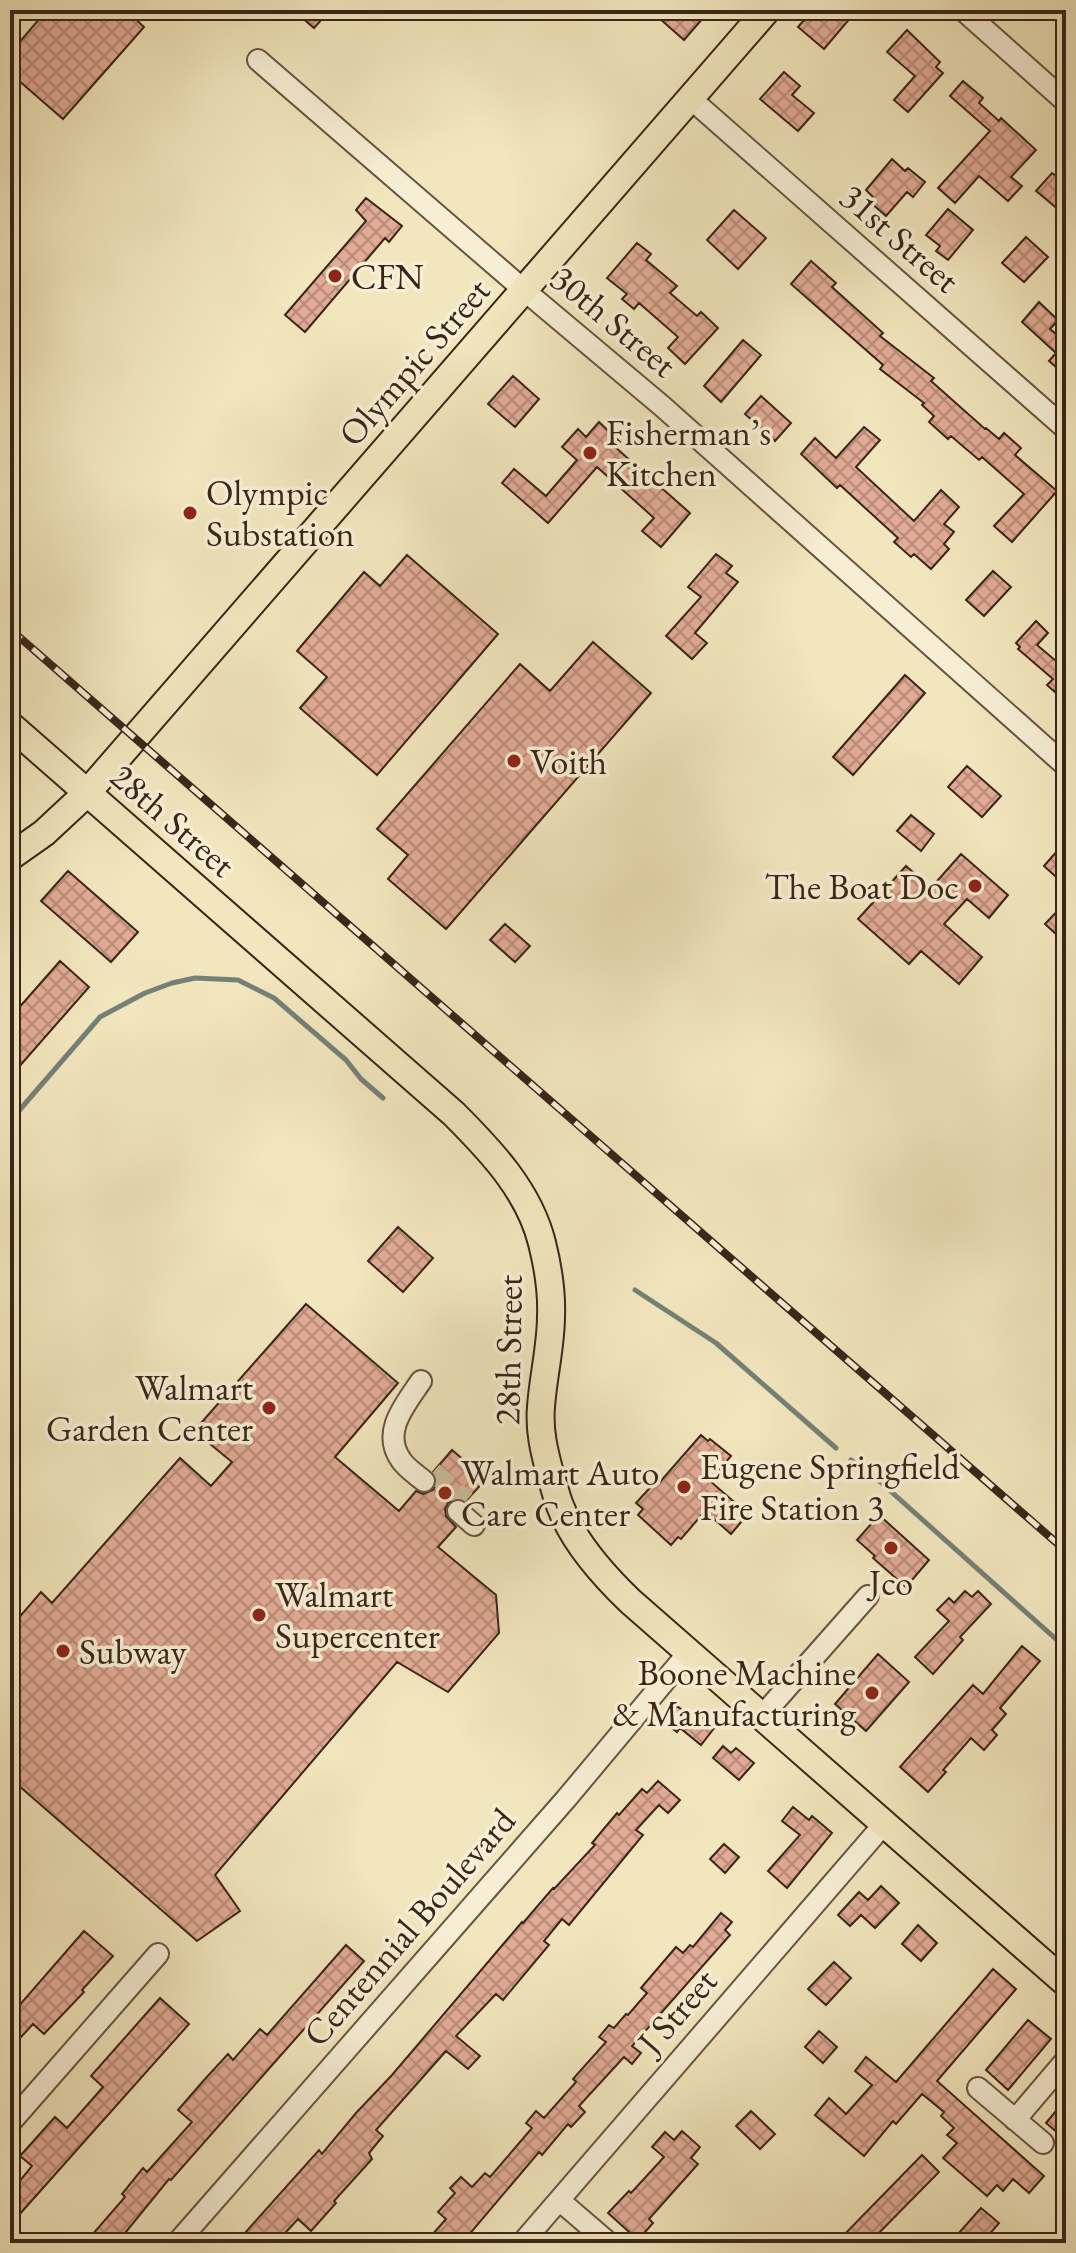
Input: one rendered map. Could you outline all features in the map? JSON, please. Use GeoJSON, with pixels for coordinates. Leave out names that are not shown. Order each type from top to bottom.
{"type":"FeatureCollection","features":[{"type":"Feature","properties":{"kind":"main road","name":"Olympic Street"},"geometry":{"type":"LineString","coordinates":[[10,857],[44,833],[87,793],[767,10]]}},
{"type":"Feature","properties":{"kind":"main road","name":"28th Street"},"geometry":{"type":"LineString","coordinates":[[10,725],[454,1114],[487,1147],[511,1177],[541,1240],[549,1280],[551,1317],[541,1411],[542,1446],[562,1511],[586,1553],[606,1578],[1066,1983]]}},
{"type":"Feature","properties":{"kind":"street"},"geometry":{"type":"LineString","coordinates":[[963,10],[1066,102]]}},
{"type":"Feature","properties":{"kind":"street","name":"30th Street"},"geometry":{"type":"LineString","coordinates":[[258,60],[662,406],[1066,766]]}},
{"type":"Feature","properties":{"kind":"street","name":"31st Street"},"geometry":{"type":"LineString","coordinates":[[690,98],[1066,429]]}},
{"type":"Feature","properties":{"kind":"street"},"geometry":{"type":"LineString","coordinates":[[426,1386],[404,1437],[410,1453],[428,1477]]}},
{"type":"Feature","properties":{"kind":"street"},"geometry":{"type":"LineString","coordinates":[[762,1716],[868,1596]]}},
{"type":"Feature","properties":{"kind":"street","name":"Centennial Boulevard"},"geometry":{"type":"LineString","coordinates":[[177,2243],[566,1799],[689,1652]]}},
{"type":"Feature","properties":{"kind":"street","name":"J Street"},"geometry":{"type":"LineString","coordinates":[[522,2243],[884,1824]]}},
{"type":"Feature","properties":{"kind":"street"},"geometry":{"type":"LineString","coordinates":[[10,2123],[158,1954]]}},
{"type":"Feature","properties":{"kind":"street"},"geometry":{"type":"LineString","coordinates":[[1015,2120],[1066,2060]]}},
{"type":"Feature","properties":{"kind":"street"},"geometry":{"type":"LineString","coordinates":[[978,2088],[1043,2143]]}},
{"type":"Feature","properties":{"kind":"street"},"geometry":{"type":"LineString","coordinates":[[559,2200],[609,2243]]}},
{"type":"Feature","properties":{"kind":"building"},"geometry":{"type":"Polygon","coordinates":[[[47,10],[126,10],[144,27],[63,119],[10,73],[10,53],[47,10]]]}},
{"type":"Feature","properties":{"kind":"building"},"geometry":{"type":"Polygon","coordinates":[[[293,10],[330,10],[314,28],[293,10]]]}},
{"type":"Feature","properties":{"kind":"building"},"geometry":{"type":"Polygon","coordinates":[[[650,10],[710,10],[684,40],[650,10]]]}},
{"type":"Feature","properties":{"kind":"building"},"geometry":{"type":"Polygon","coordinates":[[[813,10],[857,10],[824,49],[798,27],[813,10]]]}},
{"type":"Feature","properties":{"kind":"building"},"geometry":{"type":"Polygon","coordinates":[[[907,30],[940,62],[936,67],[943,73],[908,112],[894,100],[915,76],[887,52],[907,30]]]}},
{"type":"Feature","properties":{"kind":"building"},"geometry":{"type":"Polygon","coordinates":[[[784,72],[800,86],[792,95],[814,113],[798,131],[760,99],[784,72]]]}},
{"type":"Feature","properties":{"kind":"building"},"geometry":{"type":"Polygon","coordinates":[[[963,81],[983,98],[979,103],[999,121],[1001,118],[1036,150],[1011,177],[1022,186],[1008,201],[979,176],[955,203],[938,188],[990,131],[950,96],[963,81]]]}},
{"type":"Feature","properties":{"kind":"building"},"geometry":{"type":"Polygon","coordinates":[[[892,159],[905,171],[908,168],[925,182],[913,197],[907,192],[886,216],[870,202],[874,198],[866,190],[892,159]]]}},
{"type":"Feature","properties":{"kind":"building"},"geometry":{"type":"Polygon","coordinates":[[[1066,165],[1066,202],[1059,210],[1036,191],[1052,173],[1056,176],[1066,165]]]}},
{"type":"Feature","properties":{"kind":"building","name":"CFN"},"geometry":{"type":"Polygon","coordinates":[[[366,198],[402,226],[389,242],[385,238],[305,332],[285,315],[366,221],[356,210],[366,198]]]}},
{"type":"Feature","properties":{"kind":"building"},"geometry":{"type":"Polygon","coordinates":[[[948,209],[973,230],[948,260],[936,251],[940,246],[926,235],[948,209]]]}},
{"type":"Feature","properties":{"kind":"building"},"geometry":{"type":"Polygon","coordinates":[[[734,210],[766,238],[738,269],[707,240],[734,210]]]}},
{"type":"Feature","properties":{"kind":"building"},"geometry":{"type":"Polygon","coordinates":[[[1026,237],[1048,257],[1024,282],[1002,263],[1026,237]]]}},
{"type":"Feature","properties":{"kind":"building"},"geometry":{"type":"Polygon","coordinates":[[[637,243],[651,254],[646,260],[677,286],[670,293],[697,316],[701,312],[718,328],[685,364],[668,348],[678,337],[639,303],[634,309],[622,299],[627,294],[607,278],[637,243]]]}},
{"type":"Feature","properties":{"kind":"building"},"geometry":{"type":"Polygon","coordinates":[[[811,261],[836,283],[832,287],[883,333],[880,336],[934,378],[931,381],[985,429],[999,439],[1004,433],[1021,448],[1015,455],[1057,491],[1012,542],[994,526],[1024,494],[982,457],[979,460],[929,422],[934,416],[922,405],[924,403],[880,369],[883,365],[791,284],[811,261]]]}},
{"type":"Feature","properties":{"kind":"building"},"geometry":{"type":"Polygon","coordinates":[[[1039,302],[1058,320],[1050,329],[1066,342],[1066,376],[1049,361],[1056,353],[1022,322],[1039,302]]]}},
{"type":"Feature","properties":{"kind":"building"},"geometry":{"type":"Polygon","coordinates":[[[743,340],[761,355],[721,402],[704,386],[743,340]]]}},
{"type":"Feature","properties":{"kind":"building"},"geometry":{"type":"Polygon","coordinates":[[[513,376],[539,399],[515,427],[488,404],[513,376]]]}},
{"type":"Feature","properties":{"kind":"building"},"geometry":{"type":"Polygon","coordinates":[[[761,396],[791,423],[775,441],[745,414],[761,396]]]}},
{"type":"Feature","properties":{"kind":"building"},"geometry":{"type":"Polygon","coordinates":[[[599,422],[620,442],[615,447],[690,513],[661,547],[642,531],[654,518],[597,467],[548,523],[502,483],[514,469],[546,496],[577,460],[562,447],[578,429],[586,437],[599,422]]]}},
{"type":"Feature","properties":{"kind":"building"},"geometry":{"type":"Polygon","coordinates":[[[864,427],[880,440],[856,467],[914,521],[941,490],[959,507],[944,524],[954,532],[944,544],[949,549],[931,569],[894,542],[898,538],[801,454],[815,438],[836,458],[864,427]]]}},
{"type":"Feature","properties":{"kind":"building"},"geometry":{"type":"Polygon","coordinates":[[[716,554],[732,566],[726,573],[738,582],[695,633],[707,643],[692,659],[666,636],[701,597],[688,587],[716,554]]]}},
{"type":"Feature","properties":{"kind":"building","name":"Voith"},"geometry":{"type":"Polygon","coordinates":[[[407,555],[498,634],[377,775],[300,708],[327,677],[297,651],[364,572],[380,586],[407,555]]]}},
{"type":"Feature","properties":{"kind":"building"},"geometry":{"type":"Polygon","coordinates":[[[993,571],[1011,587],[984,616],[966,600],[993,571]]]}},
{"type":"Feature","properties":{"kind":"building"},"geometry":{"type":"Polygon","coordinates":[[[1036,621],[1048,633],[1037,645],[1063,667],[1066,664],[1066,702],[1047,685],[1053,679],[1018,649],[1020,647],[1016,643],[1036,621]]]}},
{"type":"Feature","properties":{"kind":"building","name":"Voith"},"geometry":{"type":"Polygon","coordinates":[[[593,642],[651,693],[446,929],[388,879],[408,855],[377,829],[520,664],[550,691],[593,642]]]}},
{"type":"Feature","properties":{"kind":"building"},"geometry":{"type":"Polygon","coordinates":[[[905,675],[925,693],[853,775],[833,757],[905,675]]]}},
{"type":"Feature","properties":{"kind":"building"},"geometry":{"type":"Polygon","coordinates":[[[967,766],[1001,796],[982,817],[948,787],[967,766]]]}},
{"type":"Feature","properties":{"kind":"building"},"geometry":{"type":"Polygon","coordinates":[[[911,815],[934,834],[921,851],[897,831],[911,815]]]}},
{"type":"Feature","properties":{"kind":"building"},"geometry":{"type":"Polygon","coordinates":[[[1058,850],[1066,858],[1066,886],[1044,866],[1058,850]]]}},
{"type":"Feature","properties":{"kind":"building"},"geometry":{"type":"Polygon","coordinates":[[[961,854],[1008,895],[989,918],[967,899],[944,924],[982,957],[959,984],[921,951],[909,964],[858,919],[906,866],[931,888],[961,854]]]}},
{"type":"Feature","properties":{"kind":"building"},"geometry":{"type":"Polygon","coordinates":[[[68,871],[138,932],[111,962],[41,901],[68,871]]]}},
{"type":"Feature","properties":{"kind":"building"},"geometry":{"type":"Polygon","coordinates":[[[1066,902],[1066,924],[1056,934],[1045,924],[1066,902]]]}},
{"type":"Feature","properties":{"kind":"building"},"geometry":{"type":"Polygon","coordinates":[[[505,924],[530,946],[515,962],[490,940],[505,924]]]}},
{"type":"Feature","properties":{"kind":"building"},"geometry":{"type":"Polygon","coordinates":[[[60,961],[89,987],[10,1077],[10,1018],[60,961]]]}},
{"type":"Feature","properties":{"kind":"building"},"geometry":{"type":"Polygon","coordinates":[[[398,1227],[433,1258],[403,1292],[368,1261],[398,1227]]]}},
{"type":"Feature","properties":{"kind":"building","name":"Walmart Supercenter"},"geometry":{"type":"Polygon","coordinates":[[[306,1304],[398,1383],[335,1457],[399,1511],[416,1491],[423,1494],[433,1490],[437,1482],[433,1472],[452,1450],[486,1479],[466,1501],[455,1499],[448,1503],[446,1516],[456,1527],[438,1547],[496,1595],[499,1633],[448,1692],[397,1662],[215,1875],[240,1911],[197,1941],[10,1778],[10,1628],[41,1592],[52,1603],[180,1458],[211,1486],[232,1462],[194,1431],[306,1304]]]}},
{"type":"Feature","properties":{"kind":"building","name":"Eugene Springfield Fire Station 3"},"geometry":{"type":"Polygon","coordinates":[[[701,1435],[731,1456],[710,1481],[748,1514],[731,1534],[705,1511],[681,1539],[678,1537],[671,1545],[638,1515],[643,1509],[636,1503],[657,1480],[660,1482],[701,1435]]]}},
{"type":"Feature","properties":{"kind":"building","name":"Jco"},"geometry":{"type":"Polygon","coordinates":[[[879,1515],[929,1560],[906,1587],[857,1540],[879,1515]]]}},
{"type":"Feature","properties":{"kind":"building"},"geometry":{"type":"Polygon","coordinates":[[[965,1591],[972,1597],[978,1591],[991,1604],[960,1637],[963,1640],[933,1674],[915,1657],[949,1621],[937,1610],[949,1598],[954,1603],[965,1591]]]}},
{"type":"Feature","properties":{"kind":"building"},"geometry":{"type":"Polygon","coordinates":[[[1022,1646],[1040,1661],[1000,1708],[1006,1714],[992,1730],[997,1735],[984,1750],[971,1738],[928,1792],[900,1767],[973,1685],[983,1694],[1022,1646]]]}},
{"type":"Feature","properties":{"kind":"building","name":"Boone Machine & Manufacturing"},"geometry":{"type":"Polygon","coordinates":[[[878,1654],[909,1682],[866,1731],[835,1704],[878,1654]]]}},
{"type":"Feature","properties":{"kind":"building"},"geometry":{"type":"Polygon","coordinates":[[[677,1706],[690,1716],[694,1711],[715,1727],[701,1745],[680,1728],[677,1732],[664,1722],[677,1706]]]}},
{"type":"Feature","properties":{"kind":"building"},"geometry":{"type":"Polygon","coordinates":[[[723,1746],[731,1753],[736,1748],[754,1763],[739,1780],[713,1758],[723,1746]]]}},
{"type":"Feature","properties":{"kind":"building"},"geometry":{"type":"Polygon","coordinates":[[[658,1781],[680,1800],[668,1813],[659,1805],[636,1830],[643,1835],[569,1925],[562,1919],[544,1941],[549,1945],[503,2000],[496,1994],[456,2036],[480,2056],[468,2069],[446,2051],[376,2130],[383,2136],[369,2153],[372,2159],[311,2231],[298,2219],[276,2243],[236,2243],[319,2150],[322,2154],[392,2075],[522,1922],[595,1845],[592,1843],[617,1813],[619,1815],[642,1789],[647,1793],[658,1781]]]}},
{"type":"Feature","properties":{"kind":"building"},"geometry":{"type":"Polygon","coordinates":[[[793,1807],[809,1820],[812,1816],[832,1833],[787,1888],[768,1871],[800,1835],[782,1821],[793,1807]]]}},
{"type":"Feature","properties":{"kind":"building"},"geometry":{"type":"Polygon","coordinates":[[[724,1844],[739,1857],[725,1873],[710,1859],[724,1844]]]}},
{"type":"Feature","properties":{"kind":"building"},"geometry":{"type":"Polygon","coordinates":[[[881,1886],[899,1903],[875,1928],[861,1915],[850,1926],[838,1915],[859,1892],[868,1900],[881,1886]]]}},
{"type":"Feature","properties":{"kind":"building"},"geometry":{"type":"Polygon","coordinates":[[[721,1913],[732,1922],[725,1930],[730,1935],[632,2046],[641,2053],[632,2064],[624,2057],[579,2106],[585,2112],[571,2127],[568,2124],[542,2155],[539,2152],[462,2243],[425,2243],[446,2219],[438,2212],[455,2193],[450,2188],[461,2177],[472,2187],[485,2173],[490,2177],[532,2128],[526,2123],[536,2111],[544,2118],[576,2082],[573,2079],[606,2042],[599,2037],[609,2025],[614,2028],[647,1993],[641,1988],[676,1947],[683,1953],[690,1945],[693,1947],[721,1913]]]}},
{"type":"Feature","properties":{"kind":"building"},"geometry":{"type":"Polygon","coordinates":[[[918,1925],[937,1943],[921,1961],[902,1944],[918,1925]]]}},
{"type":"Feature","properties":{"kind":"building"},"geometry":{"type":"Polygon","coordinates":[[[84,1931],[113,1956],[44,2034],[33,2024],[10,2049],[10,2016],[84,1931]]]}},
{"type":"Feature","properties":{"kind":"building"},"geometry":{"type":"Polygon","coordinates":[[[346,1945],[364,1961],[169,2179],[117,2243],[85,2243],[125,2197],[122,2194],[143,2168],[147,2172],[192,2122],[178,2110],[205,2079],[228,2054],[233,2060],[260,2029],[267,2035],[346,1945]]]}},
{"type":"Feature","properties":{"kind":"building"},"geometry":{"type":"Polygon","coordinates":[[[834,1962],[851,1978],[826,2005],[808,1989],[834,1962]]]}},
{"type":"Feature","properties":{"kind":"building"},"geometry":{"type":"Polygon","coordinates":[[[993,1969],[1016,1989],[937,2081],[1044,2176],[1029,2193],[1013,2179],[1003,2191],[997,2185],[987,2196],[943,2158],[957,2143],[947,2135],[954,2128],[941,2116],[944,2112],[922,2094],[896,2124],[893,2121],[864,2156],[815,2115],[829,2098],[846,2114],[872,2085],[855,2071],[866,2057],[896,2082],[993,1969]]]}},
{"type":"Feature","properties":{"kind":"building"},"geometry":{"type":"Polygon","coordinates":[[[160,1998],[189,2024],[10,2225],[10,2193],[32,2166],[20,2156],[55,2117],[67,2128],[103,2087],[91,2076],[160,1998]]]}},
{"type":"Feature","properties":{"kind":"building"},"geometry":{"type":"Polygon","coordinates":[[[1028,2020],[1051,2039],[1008,2090],[986,2070],[1028,2020]]]}},
{"type":"Feature","properties":{"kind":"building"},"geometry":{"type":"Polygon","coordinates":[[[819,2031],[837,2047],[823,2063],[805,2047],[819,2031]]]}},
{"type":"Feature","properties":{"kind":"building"},"geometry":{"type":"Polygon","coordinates":[[[1066,2099],[1066,2140],[1046,2123],[1066,2099]]]}},
{"type":"Feature","properties":{"kind":"building"},"geometry":{"type":"Polygon","coordinates":[[[751,2111],[775,2134],[760,2149],[736,2126],[751,2111]]]}},
{"type":"Feature","properties":{"kind":"building"},"geometry":{"type":"Polygon","coordinates":[[[682,2131],[700,2147],[691,2158],[698,2164],[649,2219],[653,2223],[638,2240],[608,2213],[664,2157],[652,2147],[665,2132],[674,2140],[682,2131]]]}},
{"type":"Feature","properties":{"kind":"building"},"geometry":{"type":"Polygon","coordinates":[[[922,2155],[939,2172],[869,2243],[836,2243],[922,2155]]]}},
{"type":"Feature","properties":{"kind":"building"},"geometry":{"type":"Polygon","coordinates":[[[981,2208],[999,2223],[982,2243],[950,2243],[981,2208]]]}},
{"type":"Feature","properties":{"kind":"waterway"},"geometry":{"type":"LineString","coordinates":[[10,1121],[100,1017],[145,993],[195,978],[238,980],[274,998],[346,1060],[361,1079],[383,1098]]}},
{"type":"Feature","properties":{"kind":"waterway"},"geometry":{"type":"LineString","coordinates":[[635,1290],[716,1343],[836,1448]]}},
{"type":"Feature","properties":{"kind":"waterway"},"geometry":{"type":"LineString","coordinates":[[851,1460],[877,1479],[1066,1648]]}},
{"type":"Feature","properties":{"kind":"tunnel"},"geometry":{"type":"LineString","coordinates":[[433,1472],[466,1501]]}},
{"type":"Feature","properties":{"kind":"railway"},"geometry":{"type":"LineString","coordinates":[[10,629],[1066,1551]]}},
{"type":"Feature","properties":{"kind":"place","name":"CFN"},"geometry":{"type":"Point","coordinates":[335,276]}},
{"type":"Feature","properties":{"kind":"place","name":"Fisherman’s Kitchen"},"geometry":{"type":"Point","coordinates":[590,453]}},
{"type":"Feature","properties":{"kind":"place","name":"Olympic Substation"},"geometry":{"type":"Point","coordinates":[190,513]}},
{"type":"Feature","properties":{"kind":"place","name":"Voith"},"geometry":{"type":"Point","coordinates":[514,761]}},
{"type":"Feature","properties":{"kind":"place","name":"The Boat Doc"},"geometry":{"type":"Point","coordinates":[975,886]}},
{"type":"Feature","properties":{"kind":"place","name":"Walmart Garden Center"},"geometry":{"type":"Point","coordinates":[269,1408]}},
{"type":"Feature","properties":{"kind":"place","name":"Eugene Springfield Fire Station 3"},"geometry":{"type":"Point","coordinates":[684,1487]}},
{"type":"Feature","properties":{"kind":"place","name":"Walmart Auto Care Center"},"geometry":{"type":"Point","coordinates":[445,1493]}},
{"type":"Feature","properties":{"kind":"place","name":"Jco"},"geometry":{"type":"Point","coordinates":[891,1548]}},
{"type":"Feature","properties":{"kind":"place","name":"Walmart Supercenter"},"geometry":{"type":"Point","coordinates":[259,1615]}},
{"type":"Feature","properties":{"kind":"place","name":"Subway"},"geometry":{"type":"Point","coordinates":[63,1651]}},
{"type":"Feature","properties":{"kind":"place","name":"Boone Machine & Manufacturing"},"geometry":{"type":"Point","coordinates":[872,1693]}}]}
